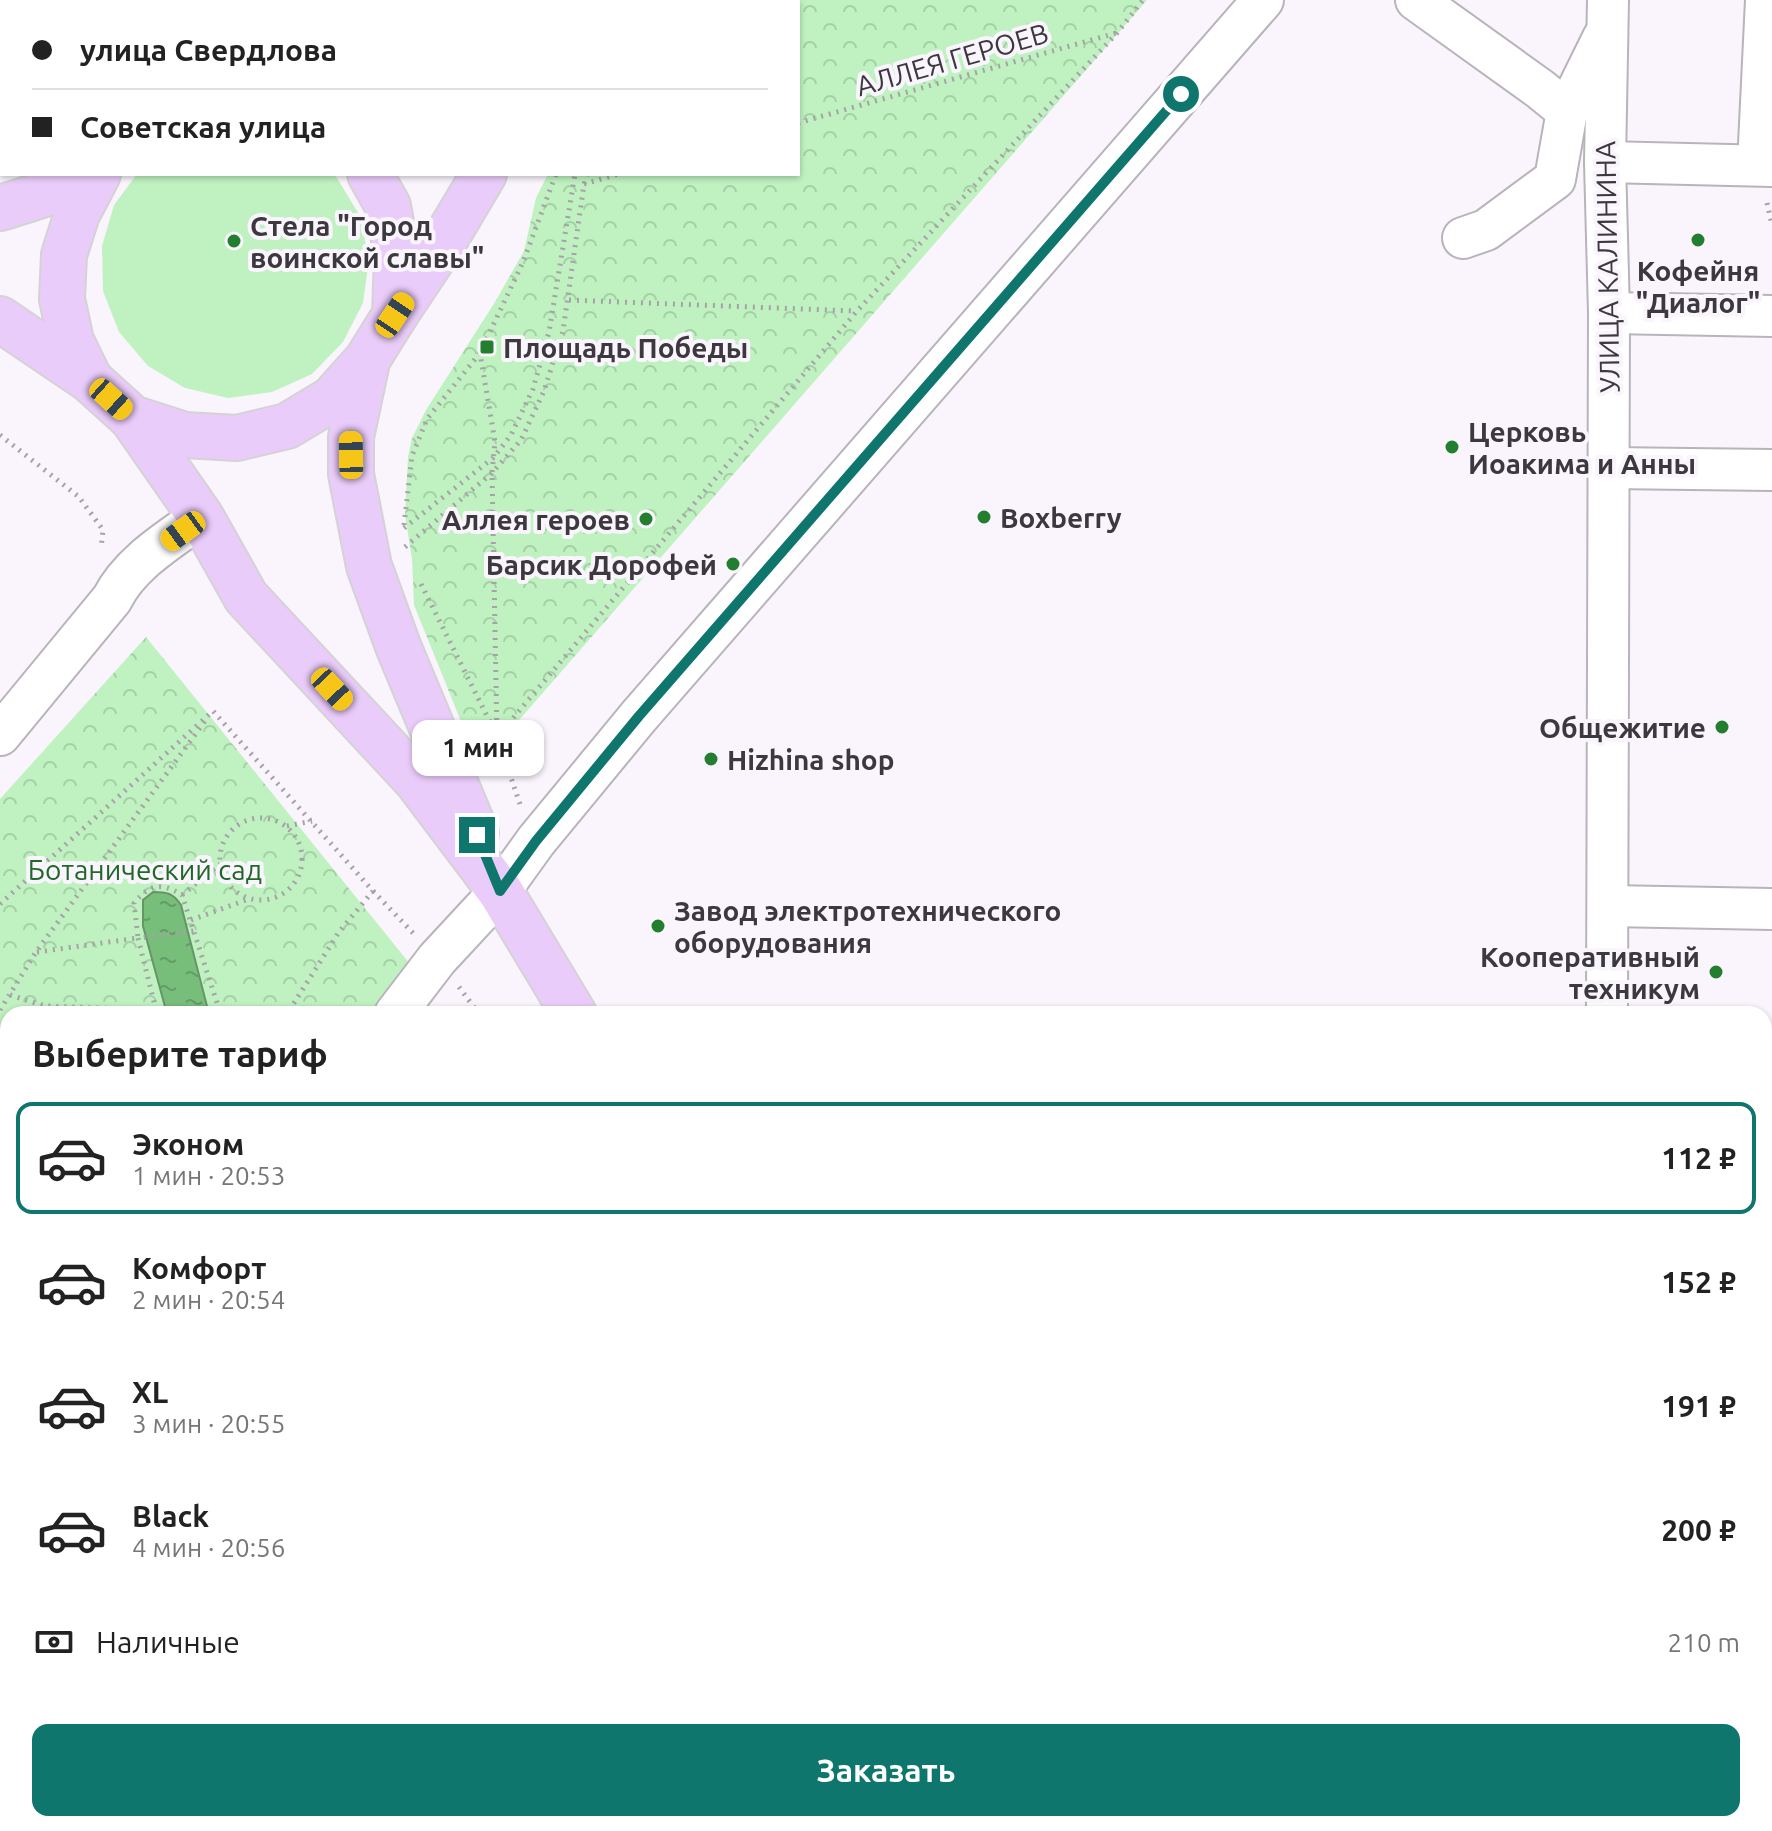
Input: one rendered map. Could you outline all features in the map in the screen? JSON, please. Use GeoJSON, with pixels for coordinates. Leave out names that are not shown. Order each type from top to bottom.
{"type":"FeatureCollection","features":[{"type":"Feature","properties":{"kind":"main road"},"geometry":{"type":"LineString","coordinates":[[0,208],[96,176]]}},
{"type":"Feature","properties":{"kind":"main road"},"geometry":{"type":"LineString","coordinates":[[90,380],[71,341],[62,299],[64,255],[77,214],[96,176]]}},
{"type":"Feature","properties":{"kind":"main road"},"geometry":{"type":"LineString","coordinates":[[371,176],[388,206],[397,256],[395,315]]}},
{"type":"Feature","properties":{"kind":"main road"},"geometry":{"type":"LineString","coordinates":[[132,418],[185,435],[237,438],[287,426],[332,399],[367,360],[483,176]]}},
{"type":"Feature","properties":{"kind":"main road"},"geometry":{"type":"LineString","coordinates":[[0,319],[90,380],[132,418],[201,517],[246,597],[417,781],[500,891],[569,1006]]}},
{"type":"Feature","properties":{"kind":"main road"},"geometry":{"type":"LineString","coordinates":[[367,360],[351,437],[351,474],[369,566],[398,646],[500,891]]}},
{"type":"Feature","properties":{"kind":"street"},"geometry":{"type":"LineString","coordinates":[[401,1006],[437,959],[500,891],[536,841],[639,716],[1263,0]]}},
{"type":"Feature","properties":{"kind":"street"},"geometry":{"type":"LineString","coordinates":[[1416,0],[1567,111]]}},
{"type":"Feature","properties":{"kind":"street"},"geometry":{"type":"LineString","coordinates":[[1605,162],[1765,165],[1766,0]]}},
{"type":"Feature","properties":{"kind":"street"},"geometry":{"type":"LineString","coordinates":[[1463,238],[1486,230],[1555,179],[1567,111],[1608,14]]}},
{"type":"Feature","properties":{"kind":"street","name":"УЛИЦА КАЛИНИНА"},"geometry":{"type":"LineString","coordinates":[[1607,1006],[1609,313],[1605,162],[1608,14]]}},
{"type":"Feature","properties":{"kind":"street"},"geometry":{"type":"LineString","coordinates":[[1609,313],[1772,316]]}},
{"type":"Feature","properties":{"kind":"street"},"geometry":{"type":"LineString","coordinates":[[1609,468],[1772,470]]}},
{"type":"Feature","properties":{"kind":"street"},"geometry":{"type":"LineString","coordinates":[[0,735],[112,599],[118,587],[147,557],[201,517]]}},
{"type":"Feature","properties":{"kind":"street"},"geometry":{"type":"LineString","coordinates":[[1608,906],[1772,909]]}},
{"type":"Feature","properties":{"kind":"path"},"geometry":{"type":"LineString","coordinates":[[497,737],[857,311],[1117,33],[1143,0]]}},
{"type":"Feature","properties":{"kind":"path","name":"АЛЛЕЯ ГЕРОЕВ"},"geometry":{"type":"LineString","coordinates":[[800,122],[1117,33]]}},
{"type":"Feature","properties":{"kind":"path"},"geometry":{"type":"LineString","coordinates":[[410,558],[403,529],[412,456],[427,419],[480,353],[523,262],[555,176]]}},
{"type":"Feature","properties":{"kind":"path"},"geometry":{"type":"LineString","coordinates":[[403,529],[493,458],[511,435],[533,389],[549,332],[574,176]]}},
{"type":"Feature","properties":{"kind":"path"},"geometry":{"type":"LineString","coordinates":[[405,547],[492,473],[521,440],[544,391],[563,331],[586,176]]}},
{"type":"Feature","properties":{"kind":"path"},"geometry":{"type":"LineString","coordinates":[[584,184],[612,176]]}},
{"type":"Feature","properties":{"kind":"path"},"geometry":{"type":"LineString","coordinates":[[569,300],[857,311]]}},
{"type":"Feature","properties":{"kind":"path"},"geometry":{"type":"LineString","coordinates":[[480,353],[495,442],[492,473],[497,737]]}},
{"type":"Feature","properties":{"kind":"path"},"geometry":{"type":"LineString","coordinates":[[0,435],[79,497],[103,530],[101,553]]}},
{"type":"Feature","properties":{"kind":"path"},"geometry":{"type":"LineString","coordinates":[[419,580],[497,737],[524,817],[536,841]]}},
{"type":"Feature","properties":{"kind":"path"},"geometry":{"type":"LineString","coordinates":[[213,711],[373,891],[339,932],[292,1006]]}},
{"type":"Feature","properties":{"kind":"path"},"geometry":{"type":"LineString","coordinates":[[0,904],[213,711]]}},
{"type":"Feature","properties":{"kind":"path"},"geometry":{"type":"LineString","coordinates":[[3,1006],[36,952],[213,711]]}},
{"type":"Feature","properties":{"kind":"path"},"geometry":{"type":"LineString","coordinates":[[247,820],[274,820],[286,826],[296,837],[301,850],[302,864],[298,878],[277,897],[263,901],[249,899],[229,886],[220,864],[220,850],[225,837],[247,820]]}},
{"type":"Feature","properties":{"kind":"path"},"geometry":{"type":"LineString","coordinates":[[286,826],[312,821]]}},
{"type":"Feature","properties":{"kind":"path"},"geometry":{"type":"LineString","coordinates":[[182,895],[220,864]]}},
{"type":"Feature","properties":{"kind":"path"},"geometry":{"type":"LineString","coordinates":[[155,1006],[138,938],[134,903],[145,890],[156,886],[170,887],[182,895],[218,1006]]}},
{"type":"Feature","properties":{"kind":"path"},"geometry":{"type":"LineString","coordinates":[[191,920],[249,899]]}},
{"type":"Feature","properties":{"kind":"path"},"geometry":{"type":"LineString","coordinates":[[36,952],[194,931]]}},
{"type":"Feature","properties":{"kind":"path"},"geometry":{"type":"LineString","coordinates":[[10,995],[45,1006]]}},
{"type":"Feature","properties":{"kind":"green space"},"geometry":{"type":"Polygon","coordinates":[[[800,0],[1147,0],[479,766],[414,605],[412,559],[405,515],[408,457],[412,438],[426,410],[524,251],[536,198],[547,176],[800,176],[800,0]]]}},
{"type":"Feature","properties":{"kind":"green space"},"geometry":{"type":"Polygon","coordinates":[[[136,176],[335,176],[360,216],[369,259],[363,303],[343,342],[312,374],[272,392],[228,398],[185,388],[148,366],[119,332],[103,291],[102,246],[114,205],[136,176]]]}},
{"type":"Feature","properties":{"kind":"green space","name":"Ботанический сад"},"geometry":{"type":"Polygon","coordinates":[[[146,637],[410,964],[384,1006],[0,1006],[0,799],[146,637]]]}},
{"type":"Feature","properties":{"kind":"water"},"geometry":{"type":"Polygon","coordinates":[[[153,892],[162,892],[181,905],[207,1006],[165,1006],[143,926],[143,900],[153,892]]]}},
{"type":"Feature","properties":{"kind":"place","name":"Кофейня \"Диалог\""},"geometry":{"type":"Point","coordinates":[1698,240]}},
{"type":"Feature","properties":{"kind":"place","name":"Стела \"Город воинской славы\""},"geometry":{"type":"Point","coordinates":[234,241]}},
{"type":"Feature","properties":{"kind":"place","name":"Площадь Победы"},"geometry":{"type":"Point","coordinates":[487,347]}},
{"type":"Feature","properties":{"kind":"place","name":"Церковь Иоакима и Анны"},"geometry":{"type":"Point","coordinates":[1452,447]}},
{"type":"Feature","properties":{"kind":"place","name":"Boxberry"},"geometry":{"type":"Point","coordinates":[984,517]}},
{"type":"Feature","properties":{"kind":"place","name":"Аллея героев"},"geometry":{"type":"Point","coordinates":[646,519]}},
{"type":"Feature","properties":{"kind":"place","name":"Барсик Дорофей"},"geometry":{"type":"Point","coordinates":[733,564]}},
{"type":"Feature","properties":{"kind":"place","name":"Общежитие"},"geometry":{"type":"Point","coordinates":[1722,727]}},
{"type":"Feature","properties":{"kind":"place","name":"Hizhina shop"},"geometry":{"type":"Point","coordinates":[711,759]}},
{"type":"Feature","properties":{"kind":"place","name":"Завод электротехнического оборудования"},"geometry":{"type":"Point","coordinates":[658,926]}},
{"type":"Feature","properties":{"kind":"place","name":"Кооперативный техникум"},"geometry":{"type":"Point","coordinates":[1716,972]}},
{"type":"Feature","properties":{"kind":"route"},"geometry":{"type":"LineString","coordinates":[[477,835],[500,891],[536,841],[639,716],[1181,94]]}}]}
